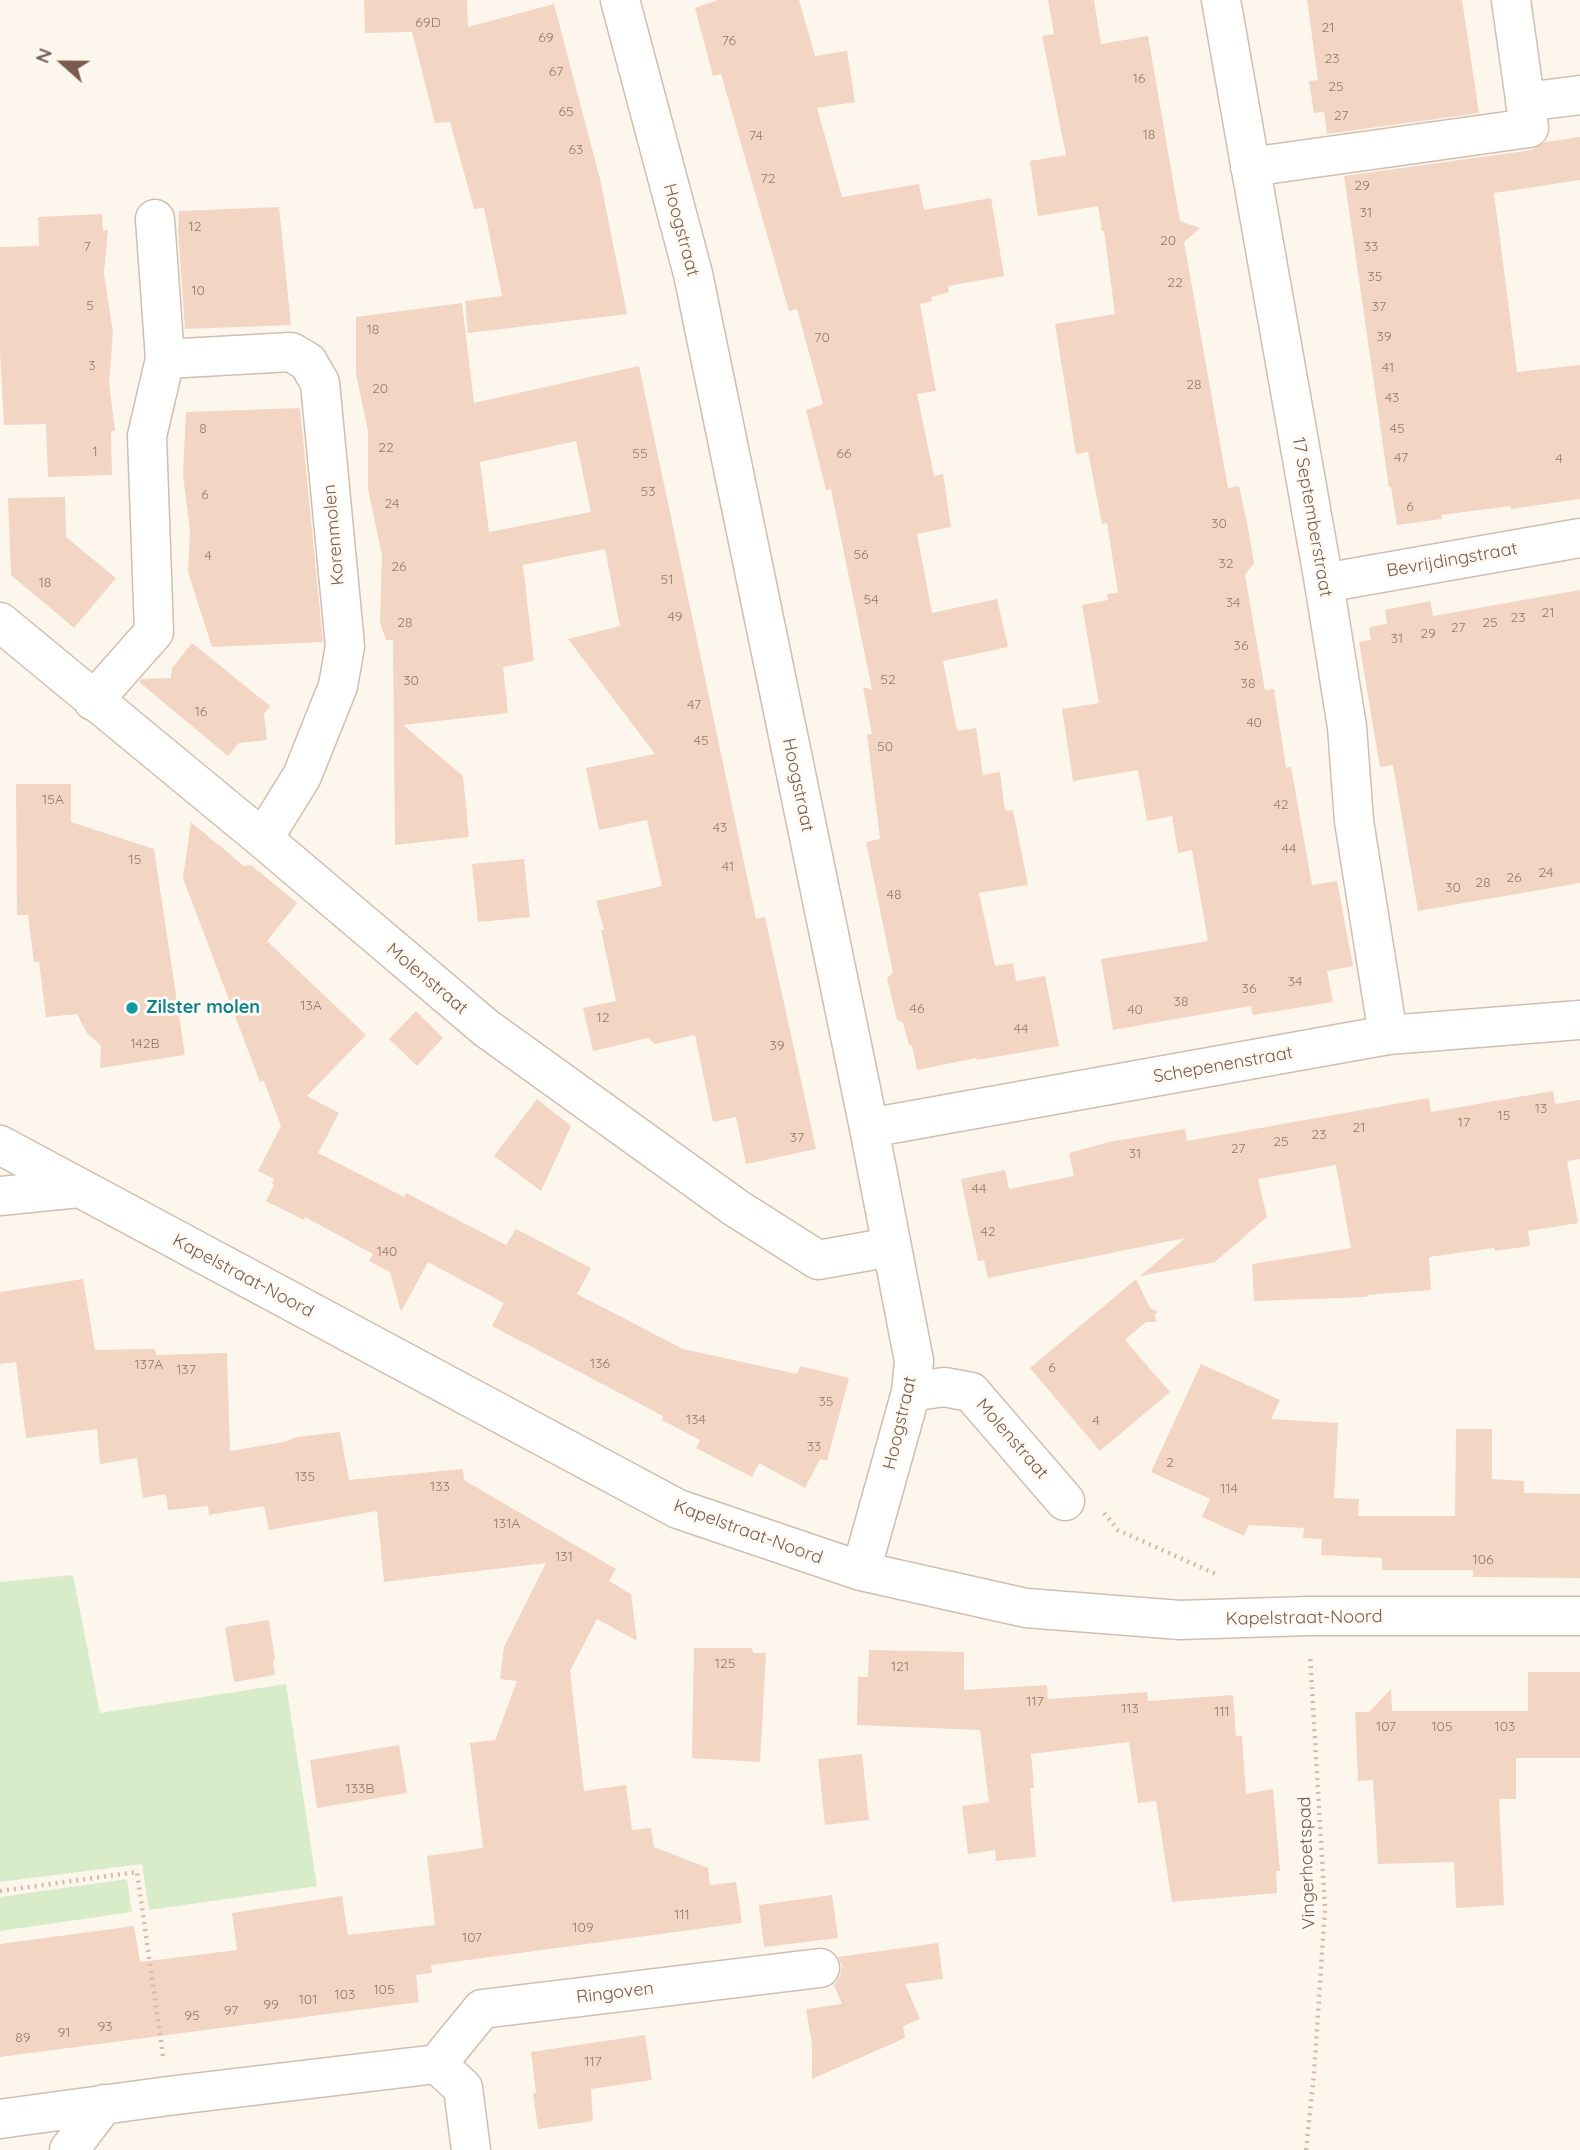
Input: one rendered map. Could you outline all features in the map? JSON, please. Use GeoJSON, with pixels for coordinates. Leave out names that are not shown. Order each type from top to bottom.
{"type":"FeatureCollection","features":[{"type":"Feature","properties":{"kind":"street","name":"Hoogstraat"},"geometry":{"type":"LineString","coordinates":[[620,0],[693,274],[869,1128],[914,1361],[911,1392],[861,1572]]}},
{"type":"Feature","properties":{"kind":"street","name":"17 Septemberstraat"},"geometry":{"type":"LineString","coordinates":[[1220,0],[1324,583],[1347,727],[1354,821],[1388,1035]]}},
{"type":"Feature","properties":{"kind":"street"},"geometry":{"type":"LineString","coordinates":[[1250,167],[1528,128],[1511,0]]}},
{"type":"Feature","properties":{"kind":"street"},"geometry":{"type":"LineString","coordinates":[[1525,102],[1580,95]]}},
{"type":"Feature","properties":{"kind":"street"},"geometry":{"type":"LineString","coordinates":[[93,701],[154,632],[147,436],[165,359],[155,219]]}},
{"type":"Feature","properties":{"kind":"street","name":"Korenmolen"},"geometry":{"type":"LineString","coordinates":[[165,359],[291,352],[308,362],[320,383],[345,646],[338,686],[302,776],[263,839]]}},
{"type":"Feature","properties":{"kind":"street","name":"Bevrijdingstraat"},"geometry":{"type":"LineString","coordinates":[[1324,583],[1580,538]]}},
{"type":"Feature","properties":{"kind":"street","name":"Molenstraat"},"geometry":{"type":"LineString","coordinates":[[0,622],[486,1028],[736,1209],[818,1260],[891,1247]]}},
{"type":"Feature","properties":{"kind":"street","name":"Schepenenstraat"},"geometry":{"type":"LineString","coordinates":[[869,1128],[1388,1035],[1580,1020]]}},
{"type":"Feature","properties":{"kind":"street","name":"Kapelstraat-Noord"},"geometry":{"type":"LineString","coordinates":[[0,1145],[678,1509],[861,1572],[1026,1608],[1180,1620],[1308,1616],[1580,1616]]}},
{"type":"Feature","properties":{"kind":"street"},"geometry":{"type":"LineString","coordinates":[[0,1196],[79,1188]]}},
{"type":"Feature","properties":{"kind":"street","name":"Molenstraat"},"geometry":{"type":"LineString","coordinates":[[911,1392],[944,1387],[971,1392],[1065,1501]]}},
{"type":"Feature","properties":{"kind":"street","name":"Ringoven"},"geometry":{"type":"LineString","coordinates":[[437,2064],[482,2009],[820,1968]]}},
{"type":"Feature","properties":{"kind":"street"},"geometry":{"type":"LineString","coordinates":[[0,2119],[437,2064],[463,2088],[471,2150]]}},
{"type":"Feature","properties":{"kind":"street"},"geometry":{"type":"LineString","coordinates":[[69,2150],[104,2104]]}},
{"type":"Feature","properties":{"kind":"path"},"geometry":{"type":"LineString","coordinates":[[1065,1501],[1082,1487],[1118,1530],[1219,1576]]}},
{"type":"Feature","properties":{"kind":"path","name":"Vingerhoetspad"},"geometry":{"type":"LineString","coordinates":[[1306,2150],[1325,1908],[1308,1616]]}},
{"type":"Feature","properties":{"kind":"path"},"geometry":{"type":"LineString","coordinates":[[0,1891],[137,1872],[168,2096]]}},
{"type":"Feature","properties":{"kind":"green space"},"geometry":{"type":"Polygon","coordinates":[[[73,1575],[100,1713],[286,1684],[317,1886],[149,1910],[142,1864],[0,1882],[0,1582],[73,1575]]]}},
{"type":"Feature","properties":{"kind":"green space"},"geometry":{"type":"Polygon","coordinates":[[[127,1879],[132,1912],[0,1931],[0,1897],[127,1879]]]}},
{"type":"Feature","properties":{"kind":"building"},"geometry":{"type":"Polygon","coordinates":[[[364,0],[467,0],[468,27],[554,4],[600,179],[627,314],[468,333],[465,301],[502,296],[484,208],[474,209],[450,122],[435,123],[412,32],[365,33],[364,0]]]}},
{"type":"Feature","properties":{"kind":"building"},"geometry":{"type":"Polygon","coordinates":[[[718,0],[799,0],[815,56],[847,51],[855,102],[817,108],[842,197],[919,184],[924,210],[991,198],[1004,276],[948,286],[949,292],[931,297],[932,301],[920,304],[936,391],[917,394],[934,476],[943,474],[951,527],[917,534],[932,613],[997,599],[1008,647],[943,661],[957,731],[976,728],[983,775],[1000,772],[1005,811],[1013,810],[1028,885],[979,893],[995,966],[1013,963],[1016,981],[1045,976],[1059,1046],[917,1070],[912,1045],[909,1045],[903,1023],[897,1020],[887,978],[893,973],[866,842],[880,839],[867,735],[872,734],[863,687],[872,690],[831,489],[826,490],[806,410],[823,404],[797,309],[789,311],[721,74],[713,76],[695,8],[718,0]]]}},
{"type":"Feature","properties":{"kind":"building"},"geometry":{"type":"Polygon","coordinates":[[[1048,0],[1094,0],[1101,44],[1148,36],[1180,221],[1200,228],[1184,242],[1228,488],[1239,486],[1247,523],[1254,563],[1245,575],[1265,690],[1274,689],[1286,768],[1291,767],[1312,885],[1337,881],[1353,966],[1327,971],[1333,1002],[1253,1015],[1251,1006],[1113,1030],[1101,959],[1208,941],[1192,850],[1178,853],[1172,816],[1147,821],[1138,770],[1073,781],[1062,709],[1099,703],[1082,605],[1108,600],[1107,594],[1118,593],[1107,523],[1102,524],[1088,452],[1076,454],[1055,324],[1115,314],[1098,206],[1038,216],[1030,161],[1066,155],[1042,36],[1054,34],[1048,0]]]}},
{"type":"Feature","properties":{"kind":"building"},"geometry":{"type":"Polygon","coordinates":[[[1307,0],[1462,0],[1479,113],[1327,134],[1324,112],[1314,113],[1309,81],[1318,80],[1307,0]]]}},
{"type":"Feature","properties":{"kind":"building"},"geometry":{"type":"Polygon","coordinates":[[[1580,137],[1580,180],[1494,193],[1517,372],[1580,365],[1580,499],[1441,515],[1442,519],[1397,525],[1389,487],[1344,176],[1532,150],[1545,142],[1580,137]]]}},
{"type":"Feature","properties":{"kind":"building"},"geometry":{"type":"Polygon","coordinates":[[[279,207],[291,325],[185,329],[179,211],[279,207]]]}},
{"type":"Feature","properties":{"kind":"building"},"geometry":{"type":"Polygon","coordinates":[[[102,214],[103,231],[108,230],[104,273],[113,333],[109,383],[115,431],[111,431],[112,475],[48,477],[46,424],[4,425],[0,352],[0,247],[39,246],[38,217],[102,214]]]}},
{"type":"Feature","properties":{"kind":"building"},"geometry":{"type":"Polygon","coordinates":[[[462,303],[474,403],[639,366],[756,919],[765,917],[816,1149],[746,1164],[736,1117],[713,1122],[695,1035],[655,1044],[648,1038],[593,1051],[583,1008],[616,1001],[601,930],[604,930],[596,901],[662,886],[647,820],[599,830],[586,768],[655,754],[568,639],[620,626],[605,549],[523,565],[534,661],[503,667],[508,713],[403,725],[463,776],[469,837],[395,845],[393,640],[386,640],[380,623],[382,555],[368,489],[368,431],[356,374],[356,317],[462,303]],[[576,441],[480,462],[489,532],[591,512],[576,441]]]}},
{"type":"Feature","properties":{"kind":"building"},"geometry":{"type":"Polygon","coordinates":[[[300,408],[323,642],[212,647],[188,572],[190,531],[183,475],[186,412],[300,408]]]}},
{"type":"Feature","properties":{"kind":"building"},"geometry":{"type":"Polygon","coordinates":[[[65,497],[66,537],[116,578],[74,628],[11,575],[8,498],[65,497]]]}},
{"type":"Feature","properties":{"kind":"building"},"geometry":{"type":"Polygon","coordinates":[[[1580,590],[1580,883],[1418,911],[1393,765],[1380,767],[1359,642],[1371,640],[1369,627],[1387,624],[1385,610],[1430,601],[1433,616],[1580,590]]]}},
{"type":"Feature","properties":{"kind":"building"},"geometry":{"type":"Polygon","coordinates":[[[192,643],[270,706],[264,714],[267,740],[239,743],[228,756],[139,682],[141,679],[171,678],[172,668],[192,643]]]}},
{"type":"Feature","properties":{"kind":"building"},"geometry":{"type":"Polygon","coordinates":[[[16,784],[71,784],[71,822],[154,849],[185,1055],[100,1068],[101,1046],[87,1033],[77,1014],[46,1017],[39,962],[34,962],[28,915],[17,915],[16,784]]]}},
{"type":"Feature","properties":{"kind":"building"},"geometry":{"type":"Polygon","coordinates":[[[191,822],[244,866],[251,865],[297,903],[267,941],[366,1035],[307,1096],[339,1113],[318,1153],[404,1197],[406,1193],[506,1245],[516,1229],[591,1268],[577,1294],[683,1349],[797,1374],[800,1366],[849,1378],[827,1461],[820,1459],[805,1488],[759,1463],[752,1477],[696,1448],[700,1440],[662,1420],[663,1416],[492,1326],[504,1303],[428,1262],[401,1312],[390,1272],[369,1261],[373,1254],[305,1217],[304,1220],[266,1201],[274,1179],[258,1171],[281,1126],[264,1081],[260,1082],[183,878],[191,822]]]}},
{"type":"Feature","properties":{"kind":"building"},"geometry":{"type":"Polygon","coordinates":[[[524,859],[530,917],[478,922],[472,864],[524,859]]]}},
{"type":"Feature","properties":{"kind":"building"},"geometry":{"type":"Polygon","coordinates":[[[416,1011],[443,1038],[417,1066],[389,1039],[416,1011]]]}},
{"type":"Feature","properties":{"kind":"building"},"geometry":{"type":"Polygon","coordinates":[[[1553,1091],[1555,1104],[1580,1100],[1580,1159],[1567,1161],[1578,1223],[1528,1231],[1530,1246],[1429,1257],[1431,1290],[1367,1297],[1254,1301],[1252,1264],[1351,1248],[1336,1165],[1258,1179],[1267,1217],[1215,1262],[1140,1276],[1185,1238],[988,1278],[984,1260],[978,1261],[961,1179],[1005,1170],[1009,1189],[1074,1176],[1069,1153],[1109,1142],[1185,1129],[1187,1141],[1429,1098],[1431,1112],[1553,1091]]]}},
{"type":"Feature","properties":{"kind":"building"},"geometry":{"type":"Polygon","coordinates":[[[537,1099],[571,1126],[541,1191],[494,1156],[537,1099]]]}},
{"type":"Feature","properties":{"kind":"building"},"geometry":{"type":"Polygon","coordinates":[[[83,1279],[95,1350],[155,1349],[156,1355],[227,1353],[230,1451],[284,1442],[297,1437],[340,1432],[349,1480],[463,1469],[464,1480],[616,1569],[609,1581],[631,1594],[637,1641],[597,1619],[570,1671],[584,1791],[626,1785],[632,1830],[651,1828],[654,1847],[708,1868],[710,1885],[736,1882],[742,1923],[431,1965],[432,1973],[416,1975],[419,2002],[0,2057],[0,1944],[134,1926],[140,1962],[237,1950],[232,1913],[342,1896],[348,1935],[435,1925],[427,1856],[483,1848],[470,1743],[495,1740],[517,1681],[500,1679],[504,1647],[546,1563],[384,1582],[377,1511],[269,1530],[264,1506],[209,1515],[208,1506],[168,1510],[166,1494],[143,1498],[137,1458],[100,1464],[97,1429],[26,1438],[16,1362],[0,1364],[0,1292],[83,1279]]]}},
{"type":"Feature","properties":{"kind":"building"},"geometry":{"type":"Polygon","coordinates":[[[1136,1279],[1150,1308],[1158,1312],[1154,1315],[1157,1322],[1146,1322],[1125,1340],[1170,1392],[1100,1451],[1030,1368],[1136,1279]]]}},
{"type":"Feature","properties":{"kind":"building"},"geometry":{"type":"Polygon","coordinates":[[[1201,1364],[1280,1400],[1271,1419],[1338,1423],[1334,1498],[1359,1499],[1358,1516],[1455,1516],[1456,1429],[1492,1429],[1492,1479],[1524,1481],[1524,1493],[1580,1494],[1580,1578],[1473,1577],[1473,1570],[1382,1570],[1382,1558],[1321,1555],[1322,1539],[1303,1538],[1304,1528],[1249,1525],[1244,1536],[1202,1517],[1210,1499],[1151,1472],[1201,1364]]]}},
{"type":"Feature","properties":{"kind":"building"},"geometry":{"type":"Polygon","coordinates":[[[269,1620],[275,1675],[234,1682],[225,1627],[269,1620]]]}},
{"type":"Feature","properties":{"kind":"building"},"geometry":{"type":"Polygon","coordinates":[[[694,1648],[752,1648],[753,1653],[766,1653],[760,1762],[692,1758],[694,1648]]]}},
{"type":"Feature","properties":{"kind":"building"},"geometry":{"type":"Polygon","coordinates":[[[869,1650],[964,1652],[964,1690],[1047,1685],[1048,1699],[1147,1692],[1148,1701],[1233,1695],[1236,1736],[1242,1736],[1246,1794],[1273,1789],[1280,1871],[1276,1871],[1277,1893],[1172,1902],[1156,1801],[1138,1803],[1129,1742],[1031,1754],[1034,1788],[1030,1788],[1036,1857],[996,1861],[995,1850],[968,1854],[962,1806],[989,1802],[980,1730],[857,1725],[858,1677],[868,1677],[869,1650]]]}},
{"type":"Feature","properties":{"kind":"building"},"geometry":{"type":"Polygon","coordinates":[[[1528,1672],[1580,1672],[1580,1758],[1516,1758],[1516,1799],[1499,1799],[1504,1905],[1456,1908],[1454,1862],[1378,1864],[1373,1780],[1358,1781],[1355,1712],[1369,1712],[1391,1689],[1392,1711],[1528,1711],[1528,1672]]]}},
{"type":"Feature","properties":{"kind":"building"},"geometry":{"type":"Polygon","coordinates":[[[399,1745],[407,1793],[317,1808],[310,1760],[399,1745]]]}},
{"type":"Feature","properties":{"kind":"building"},"geometry":{"type":"Polygon","coordinates":[[[862,1754],[869,1820],[825,1825],[818,1759],[862,1754]]]}},
{"type":"Feature","properties":{"kind":"building"},"geometry":{"type":"Polygon","coordinates":[[[832,1895],[838,1938],[764,1947],[759,1905],[832,1895]]]}},
{"type":"Feature","properties":{"kind":"building"},"geometry":{"type":"Polygon","coordinates":[[[938,1943],[943,1979],[905,1984],[920,2019],[903,2026],[905,2038],[812,2079],[812,2044],[806,2009],[842,2004],[834,1985],[842,1966],[838,1957],[938,1943]]]}},
{"type":"Feature","properties":{"kind":"building"},"geometry":{"type":"Polygon","coordinates":[[[645,2035],[652,2080],[591,2089],[593,2121],[538,2129],[531,2052],[645,2035]]]}},
{"type":"Feature","properties":{"kind":"place","name":"Zilster molen"},"geometry":{"type":"Point","coordinates":[132,1008]}}]}
